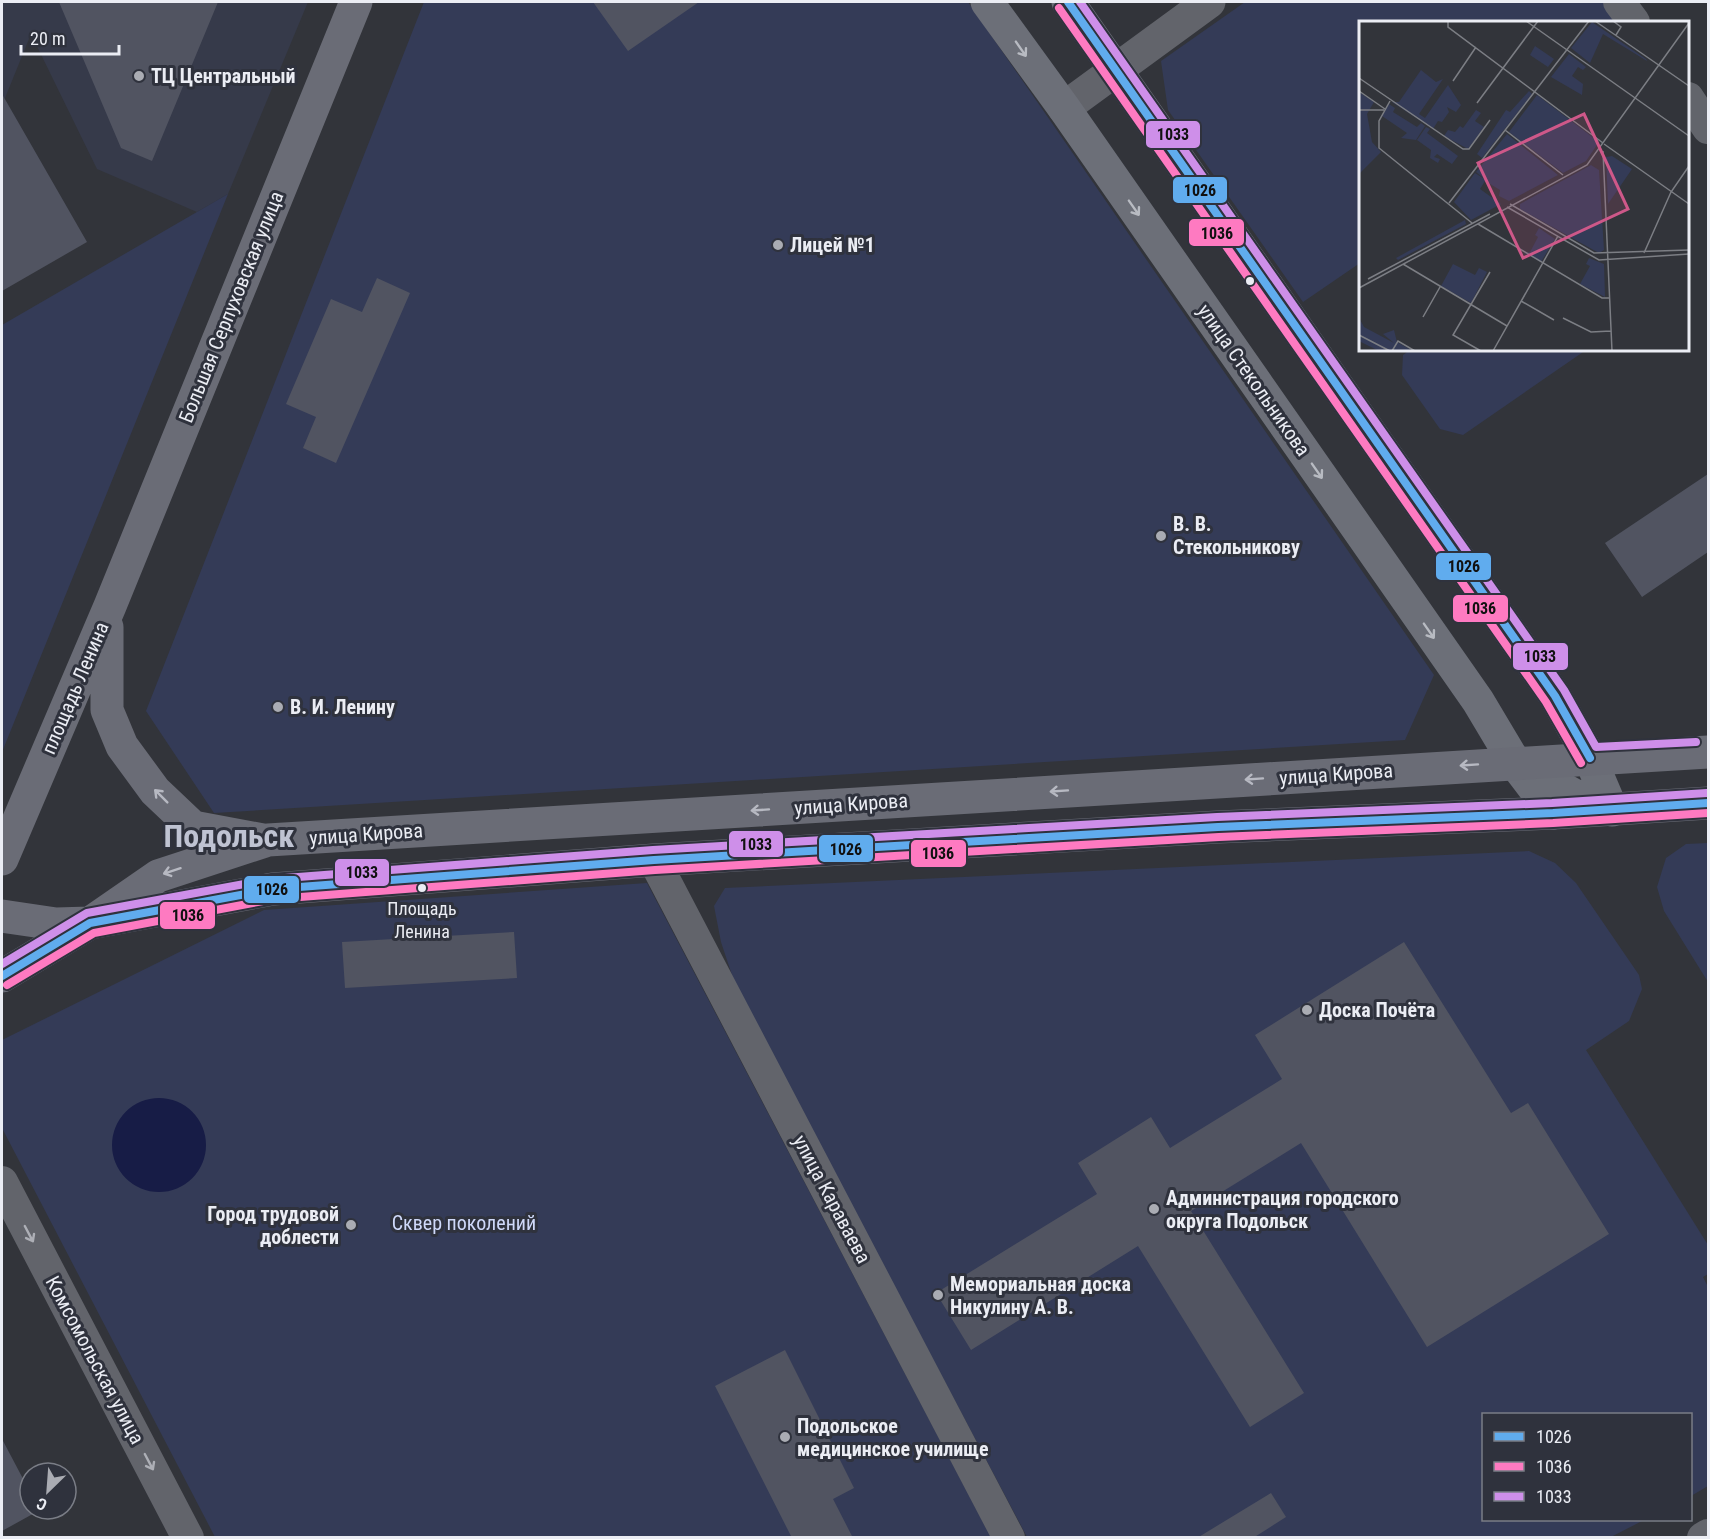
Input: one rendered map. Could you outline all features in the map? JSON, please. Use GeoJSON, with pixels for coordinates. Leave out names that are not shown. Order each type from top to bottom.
{"type":"FeatureCollection","features":[{"type":"Feature","properties":{"kind":"main road","name":"Большая Серпуховская улица"},"geometry":{"type":"LineString","coordinates":[[107,613],[356,2]]}},
{"type":"Feature","properties":{"kind":"main road","name":"улица Стекольникова"},"geometry":{"type":"LineString","coordinates":[[987,2],[1064,108],[1478,701],[1515,763],[1553,813]]}},
{"type":"Feature","properties":{"kind":"main road"},"geometry":{"type":"LineString","coordinates":[[1068,2],[1555,696],[1590,758],[1612,810]]}},
{"type":"Feature","properties":{"kind":"main road","name":"площадь Ленина"},"geometry":{"type":"LineString","coordinates":[[107,613],[107,710],[122,746],[155,791],[193,827],[268,840]]}},
{"type":"Feature","properties":{"kind":"main road","name":"площадь Ленина"},"geometry":{"type":"LineString","coordinates":[[2,859],[107,613]]}},
{"type":"Feature","properties":{"kind":"main road","name":"улица Кирова"},"geometry":{"type":"LineString","coordinates":[[90,923],[158,876],[268,840],[1708,752]]}},
{"type":"Feature","properties":{"kind":"main road"},"geometry":{"type":"LineString","coordinates":[[1515,763],[1572,794],[1612,810]]}},
{"type":"Feature","properties":{"kind":"main road"},"geometry":{"type":"LineString","coordinates":[[2,916],[56,924],[90,923],[273,889],[654,860],[1206,828],[1553,813],[1708,803]]}},
{"type":"Feature","properties":{"kind":"main road"},"geometry":{"type":"LineString","coordinates":[[2,975],[90,923]]}},
{"type":"Feature","properties":{"kind":"street"},"geometry":{"type":"LineString","coordinates":[[1064,108],[1209,2]]}},
{"type":"Feature","properties":{"kind":"street"},"geometry":{"type":"LineString","coordinates":[[1619,2],[1633,21]]}},
{"type":"Feature","properties":{"kind":"street"},"geometry":{"type":"LineString","coordinates":[[1689,100],[1708,128]]}},
{"type":"Feature","properties":{"kind":"street","name":"улица Караваева"},"geometry":{"type":"LineString","coordinates":[[654,860],[1009,1538]]}},
{"type":"Feature","properties":{"kind":"street","name":"Комсомольская улица"},"geometry":{"type":"LineString","coordinates":[[2,1182],[188,1538]]}},
{"type":"Feature","properties":{"kind":"street"},"geometry":{"type":"LineString","coordinates":[[1703,1538],[1708,1535]]}},
{"type":"Feature","properties":{"kind":"shaded area"},"geometry":{"type":"Polygon","coordinates":[[[2,2],[308,2],[228,194],[197,212],[97,169],[31,34],[5,98],[2,100],[2,2]]]}},
{"type":"Feature","properties":{"kind":"shaded area"},"geometry":{"type":"Polygon","coordinates":[[[159,1098],[177,1101],[192,1112],[203,1127],[206,1145],[203,1163],[192,1178],[177,1189],[159,1192],[141,1189],[126,1178],[115,1163],[112,1145],[115,1127],[126,1112],[141,1101],[159,1098]]]}},
{"type":"Feature","properties":{"kind":"green space"},"geometry":{"type":"Polygon","coordinates":[[[424,2],[968,2],[1434,675],[1405,740],[214,813],[146,711],[424,2]]]}},
{"type":"Feature","properties":{"kind":"green space"},"geometry":{"type":"Polygon","coordinates":[[[1245,2],[1611,2],[1625,21],[1359,21],[1359,264],[1303,302],[1168,110],[1161,61],[1245,2]]]}},
{"type":"Feature","properties":{"kind":"green space"},"geometry":{"type":"Polygon","coordinates":[[[228,194],[2,752],[2,325],[228,194]]]}},
{"type":"Feature","properties":{"kind":"green space"},"geometry":{"type":"Polygon","coordinates":[[[1409,351],[1585,351],[1463,435],[1440,429],[1402,375],[1403,355],[1409,351]]]}},
{"type":"Feature","properties":{"kind":"green space"},"geometry":{"type":"Polygon","coordinates":[[[1708,843],[1708,982],[1664,911],[1657,887],[1666,858],[1686,844],[1708,843]]]}},
{"type":"Feature","properties":{"kind":"green space"},"geometry":{"type":"Polygon","coordinates":[[[1529,851],[1555,863],[1576,883],[1639,975],[1642,989],[1629,1021],[1586,1050],[1708,1245],[1708,1274],[1703,1277],[1708,1287],[1708,1486],[1692,1495],[1692,1413],[1482,1413],[1482,1521],[1642,1521],[1609,1538],[1027,1537],[736,987],[721,942],[714,906],[725,888],[1529,851]]]}},
{"type":"Feature","properties":{"kind":"green space","name":"Сквер поколений"},"geometry":{"type":"Polygon","coordinates":[[[647,883],[991,1537],[215,1537],[2,1128],[2,1040],[264,910],[647,883]]]}},
{"type":"Feature","properties":{"kind":"building","name":"ТЦ Центральный"},"geometry":{"type":"Polygon","coordinates":[[[59,2],[218,2],[152,161],[121,148],[59,2]]]}},
{"type":"Feature","properties":{"kind":"building"},"geometry":{"type":"Polygon","coordinates":[[[593,2],[699,2],[628,51],[593,2]]]}},
{"type":"Feature","properties":{"kind":"building"},"geometry":{"type":"Polygon","coordinates":[[[2,94],[87,242],[2,291],[2,94]]]}},
{"type":"Feature","properties":{"kind":"building"},"geometry":{"type":"Polygon","coordinates":[[[377,278],[410,293],[336,463],[303,448],[316,417],[286,404],[331,299],[362,312],[377,278]]]}},
{"type":"Feature","properties":{"kind":"building"},"geometry":{"type":"Polygon","coordinates":[[[1708,474],[1708,552],[1642,597],[1605,543],[1708,474]]]}},
{"type":"Feature","properties":{"kind":"building"},"geometry":{"type":"Polygon","coordinates":[[[514,932],[517,978],[345,988],[342,942],[514,932]]]}},
{"type":"Feature","properties":{"kind":"building"},"geometry":{"type":"Polygon","coordinates":[[[1404,942],[1511,1113],[1528,1103],[1609,1234],[1427,1347],[1301,1143],[1191,1211],[1304,1393],[1250,1427],[1138,1246],[971,1350],[936,1293],[1097,1194],[1078,1163],[1151,1117],[1170,1148],[1282,1079],[1255,1035],[1404,942]]]}},
{"type":"Feature","properties":{"kind":"building","name":"Подольское медицинское училище"},"geometry":{"type":"Polygon","coordinates":[[[785,1350],[854,1488],[833,1499],[853,1538],[792,1538],[715,1386],[785,1350]]]}},
{"type":"Feature","properties":{"kind":"building"},"geometry":{"type":"Polygon","coordinates":[[[2,1439],[18,1469],[18,1521],[20,1521],[2,1531],[2,1439]]]}},
{"type":"Feature","properties":{"kind":"building"},"geometry":{"type":"Polygon","coordinates":[[[1271,1493],[1286,1517],[1253,1538],[1197,1538],[1271,1493]]]}},
{"type":"Feature","properties":{"kind":"transit line","name":"1026"},"geometry":{"type":"LineString","coordinates":[[1068,2],[1555,696],[1590,758]]}},
{"type":"Feature","properties":{"kind":"transit line","name":"1033"},"geometry":{"type":"LineString","coordinates":[[1080,2],[1564,690],[1596,747],[1696,742]]}},
{"type":"Feature","properties":{"kind":"transit line","name":"1036"},"geometry":{"type":"LineString","coordinates":[[1059,8],[1546,702],[1581,763]]}},
{"type":"Feature","properties":{"kind":"transit line","name":"1033"},"geometry":{"type":"LineString","coordinates":[[2,964],[87,913],[272,879],[653,850],[1217,817],[1552,803],[1707,793]]}},
{"type":"Feature","properties":{"kind":"transit line","name":"1026"},"geometry":{"type":"LineString","coordinates":[[2,976],[90,923],[273,889],[654,860],[1218,827],[1553,813],[1708,803]]}},
{"type":"Feature","properties":{"kind":"transit line","name":"1036"},"geometry":{"type":"LineString","coordinates":[[7,985],[94,933],[274,899],[655,870],[1219,837],[1553,823],[1708,813]]}},
{"type":"Feature","properties":{"kind":"place","name":"ТЦ Центральный"},"geometry":{"type":"Point","coordinates":[139,76]}},
{"type":"Feature","properties":{"kind":"place","name":"Лицeй №1"},"geometry":{"type":"Point","coordinates":[778,245]}},
{"type":"Feature","properties":{"kind":"place","name":"В. В. Стекольникову"},"geometry":{"type":"Point","coordinates":[1161,536]}},
{"type":"Feature","properties":{"kind":"place","name":"В. И. Ленину"},"geometry":{"type":"Point","coordinates":[278,707]}},
{"type":"Feature","properties":{"kind":"place","name":"Площадь Ленина"},"geometry":{"type":"Point","coordinates":[422,888]}},
{"type":"Feature","properties":{"kind":"place","name":"Доска Почёта"},"geometry":{"type":"Point","coordinates":[1307,1010]}},
{"type":"Feature","properties":{"kind":"place","name":"Администрация городского округа Подольск"},"geometry":{"type":"Point","coordinates":[1154,1209]}},
{"type":"Feature","properties":{"kind":"place","name":"Город трудовой доблести"},"geometry":{"type":"Point","coordinates":[351,1225]}},
{"type":"Feature","properties":{"kind":"place","name":"Мемориальная доска Никулину А. В."},"geometry":{"type":"Point","coordinates":[938,1295]}},
{"type":"Feature","properties":{"kind":"place","name":"Подольское медицинское училище"},"geometry":{"type":"Point","coordinates":[785,1437]}},
{"type":"Feature","properties":{"kind":"district","name":"Подольск"},"geometry":{"type":"Point","coordinates":[229,836]}}]}
